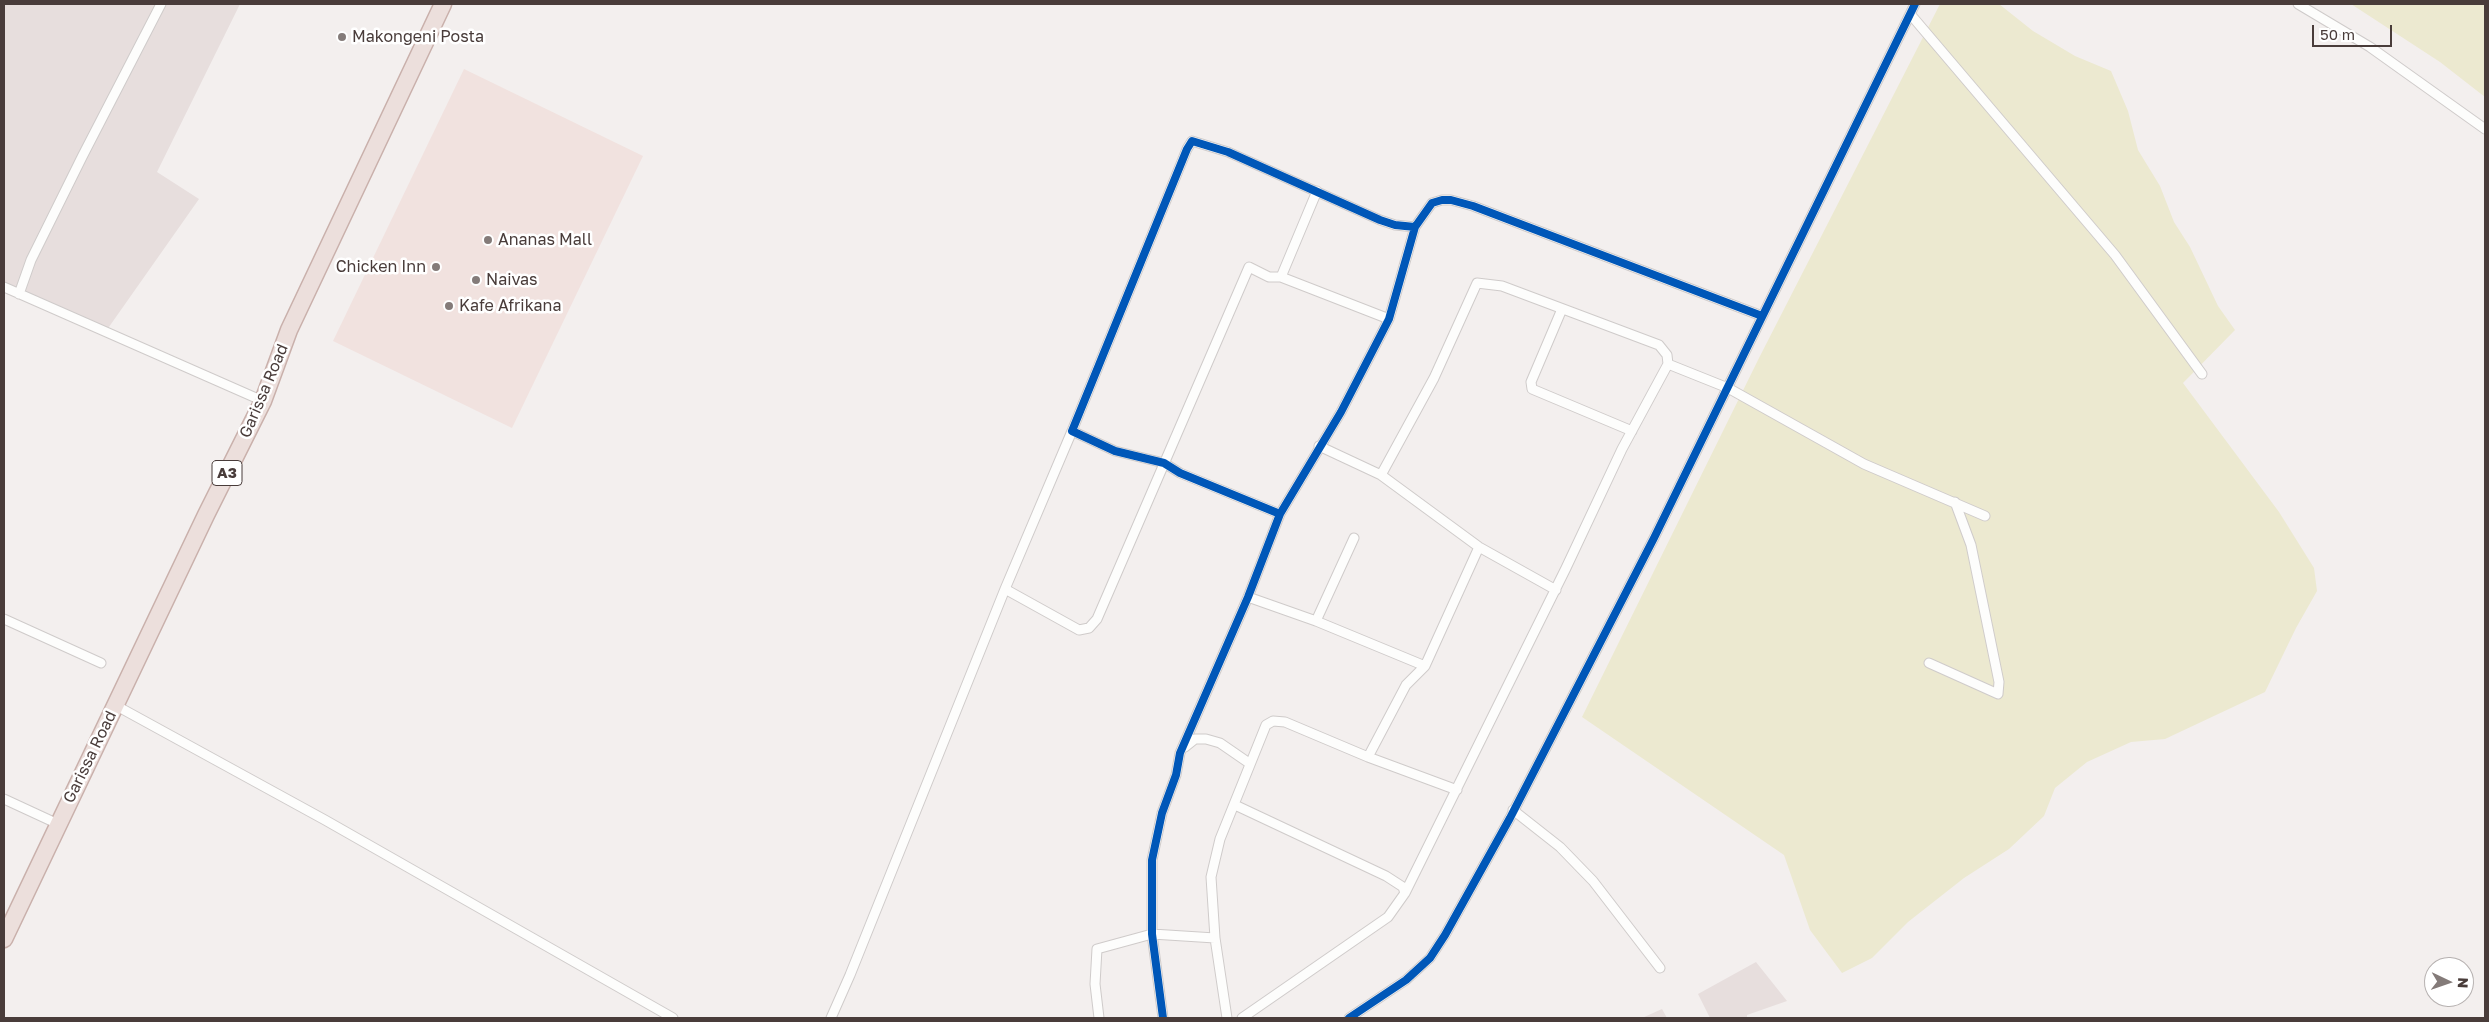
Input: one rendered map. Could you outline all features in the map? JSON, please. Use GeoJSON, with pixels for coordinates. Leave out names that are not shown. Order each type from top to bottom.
{"type":"FeatureCollection","features":[{"type":"Feature","properties":{"kind":"highway","name":"Garissa Road"},"geometry":{"type":"LineString","coordinates":[[4,939],[206,515],[263,401],[290,330],[443,4]]}},
{"type":"Feature","properties":{"kind":"street"},"geometry":{"type":"LineString","coordinates":[[19,294],[31,260],[161,4]]}},
{"type":"Feature","properties":{"kind":"street"},"geometry":{"type":"LineString","coordinates":[[1349,1018],[1406,980],[1430,958],[1513,810],[1654,538],[1915,4]]}},
{"type":"Feature","properties":{"kind":"street"},"geometry":{"type":"LineString","coordinates":[[2298,4],[2370,47],[2485,129]]}},
{"type":"Feature","properties":{"kind":"street"},"geometry":{"type":"LineString","coordinates":[[1910,14],[2115,255],[2202,374]]}},
{"type":"Feature","properties":{"kind":"street"},"geometry":{"type":"LineString","coordinates":[[831,1018],[1005,589],[1072,431],[1178,169],[1192,141],[1228,152],[1395,225],[1415,227]]}},
{"type":"Feature","properties":{"kind":"street"},"geometry":{"type":"LineString","coordinates":[[1282,277],[1317,191]]}},
{"type":"Feature","properties":{"kind":"street"},"geometry":{"type":"LineString","coordinates":[[1163,1018],[1152,934],[1152,860],[1162,813],[1176,775],[1180,753],[1248,597],[1280,514],[1341,412],[1389,319],[1415,227],[1432,203],[1442,200],[1459,202],[1762,316]]}},
{"type":"Feature","properties":{"kind":"street"},"geometry":{"type":"LineString","coordinates":[[1005,589],[1079,630],[1089,628],[1097,619],[1249,267],[1268,277],[1282,277],[1389,319]]}},
{"type":"Feature","properties":{"kind":"street"},"geometry":{"type":"LineString","coordinates":[[1242,1018],[1388,917],[1405,893],[1556,590],[1632,431],[1668,364],[1665,351],[1659,345],[1502,286],[1477,283],[1434,378],[1380,475]]}},
{"type":"Feature","properties":{"kind":"street"},"geometry":{"type":"LineString","coordinates":[[4,287],[263,401]]}},
{"type":"Feature","properties":{"kind":"street"},"geometry":{"type":"LineString","coordinates":[[1562,309],[1531,382],[1532,389],[1632,431]]}},
{"type":"Feature","properties":{"kind":"street"},"geometry":{"type":"LineString","coordinates":[[1668,364],[1728,388],[1864,464],[1985,516]]}},
{"type":"Feature","properties":{"kind":"street"},"geometry":{"type":"LineString","coordinates":[[1072,431],[1115,451],[1164,463],[1180,473],[1280,514]]}},
{"type":"Feature","properties":{"kind":"street"},"geometry":{"type":"LineString","coordinates":[[1319,446],[1380,475],[1479,547],[1556,590]]}},
{"type":"Feature","properties":{"kind":"street"},"geometry":{"type":"LineString","coordinates":[[1929,663],[1998,694],[1999,682],[1971,545],[1954,502]]}},
{"type":"Feature","properties":{"kind":"street"},"geometry":{"type":"LineString","coordinates":[[1316,621],[1354,538]]}},
{"type":"Feature","properties":{"kind":"street"},"geometry":{"type":"LineString","coordinates":[[1368,757],[1406,685],[1425,666],[1479,547]]}},
{"type":"Feature","properties":{"kind":"street"},"geometry":{"type":"LineString","coordinates":[[1248,597],[1316,621],[1425,666]]}},
{"type":"Feature","properties":{"kind":"street"},"geometry":{"type":"LineString","coordinates":[[4,619],[101,663]]}},
{"type":"Feature","properties":{"kind":"street"},"geometry":{"type":"LineString","coordinates":[[115,706],[333,824],[673,1018]]}},
{"type":"Feature","properties":{"kind":"street"},"geometry":{"type":"LineString","coordinates":[[1227,1018],[1215,938],[1211,877],[1220,839],[1266,725],[1273,721],[1285,722],[1368,757],[1457,790]]}},
{"type":"Feature","properties":{"kind":"street"},"geometry":{"type":"LineString","coordinates":[[1180,753],[1192,740],[1206,739],[1220,743],[1249,764]]}},
{"type":"Feature","properties":{"kind":"street"},"geometry":{"type":"LineString","coordinates":[[4,799],[58,824]]}},
{"type":"Feature","properties":{"kind":"street"},"geometry":{"type":"LineString","coordinates":[[1235,805],[1386,876],[1404,887],[1405,893]]}},
{"type":"Feature","properties":{"kind":"street"},"geometry":{"type":"LineString","coordinates":[[1513,810],[1560,847],[1593,881],[1660,968]]}},
{"type":"Feature","properties":{"kind":"street"},"geometry":{"type":"LineString","coordinates":[[1099,1018],[1095,984],[1097,949],[1152,934],[1215,938]]}},
{"type":"Feature","properties":{"kind":"shaded area"},"geometry":{"type":"Polygon","coordinates":[[[4,4],[240,4],[157,172],[199,199],[104,334],[4,290],[4,4]]]}},
{"type":"Feature","properties":{"kind":"shaded area"},"geometry":{"type":"Polygon","coordinates":[[[1940,4],[1999,4],[2033,31],[2075,56],[2111,71],[2128,111],[2138,150],[2160,186],[2174,222],[2190,247],[2218,306],[2235,330],[2183,383],[2279,512],[2314,568],[2317,591],[2296,628],[2265,692],[2165,739],[2131,742],[2087,762],[2055,788],[2044,816],[2009,849],[1964,878],[1908,922],[1872,958],[1842,973],[1810,930],[1784,855],[1582,717],[1759,358],[1940,4]]]}},
{"type":"Feature","properties":{"kind":"shaded area"},"geometry":{"type":"Polygon","coordinates":[[[2351,4],[2485,4],[2485,97],[2440,62],[2351,4]]]}},
{"type":"Feature","properties":{"kind":"shaded area","name":"Ananas Mall"},"geometry":{"type":"Polygon","coordinates":[[[464,69],[643,156],[512,428],[333,341],[464,69]]]}},
{"type":"Feature","properties":{"kind":"shaded area"},"geometry":{"type":"Polygon","coordinates":[[[1756,962],[1787,1001],[1747,1015],[1747,1018],[1710,1018],[1698,994],[1756,962]]]}},
{"type":"Feature","properties":{"kind":"shaded area"},"geometry":{"type":"Polygon","coordinates":[[[1662,1009],[1667,1018],[1642,1018],[1662,1009]]]}},
{"type":"Feature","properties":{"kind":"cycle path"},"geometry":{"type":"LineString","coordinates":[[1349,1018],[1406,980],[1430,958],[1445,935],[1510,818],[1654,538],[1915,4]]}},
{"type":"Feature","properties":{"kind":"cycle path"},"geometry":{"type":"LineString","coordinates":[[1280,514],[1180,473],[1164,463],[1115,451],[1072,431],[1187,149],[1192,141],[1228,152],[1380,220],[1395,225],[1415,227]]}},
{"type":"Feature","properties":{"kind":"cycle path"},"geometry":{"type":"LineString","coordinates":[[1163,1018],[1152,934],[1152,860],[1162,813],[1176,775],[1180,753],[1248,597],[1280,514],[1341,412],[1389,319],[1415,227],[1432,203],[1451,200],[1473,206],[1762,316]]}},
{"type":"Feature","properties":{"kind":"place","name":"Makongeni Posta"},"geometry":{"type":"Point","coordinates":[342,37]}},
{"type":"Feature","properties":{"kind":"place","name":"Ananas Mall"},"geometry":{"type":"Point","coordinates":[488,240]}},
{"type":"Feature","properties":{"kind":"place","name":"Chicken Inn"},"geometry":{"type":"Point","coordinates":[436,267]}},
{"type":"Feature","properties":{"kind":"place","name":"Naivas"},"geometry":{"type":"Point","coordinates":[476,280]}},
{"type":"Feature","properties":{"kind":"place","name":"Kafe Afrikana"},"geometry":{"type":"Point","coordinates":[449,306]}}]}
